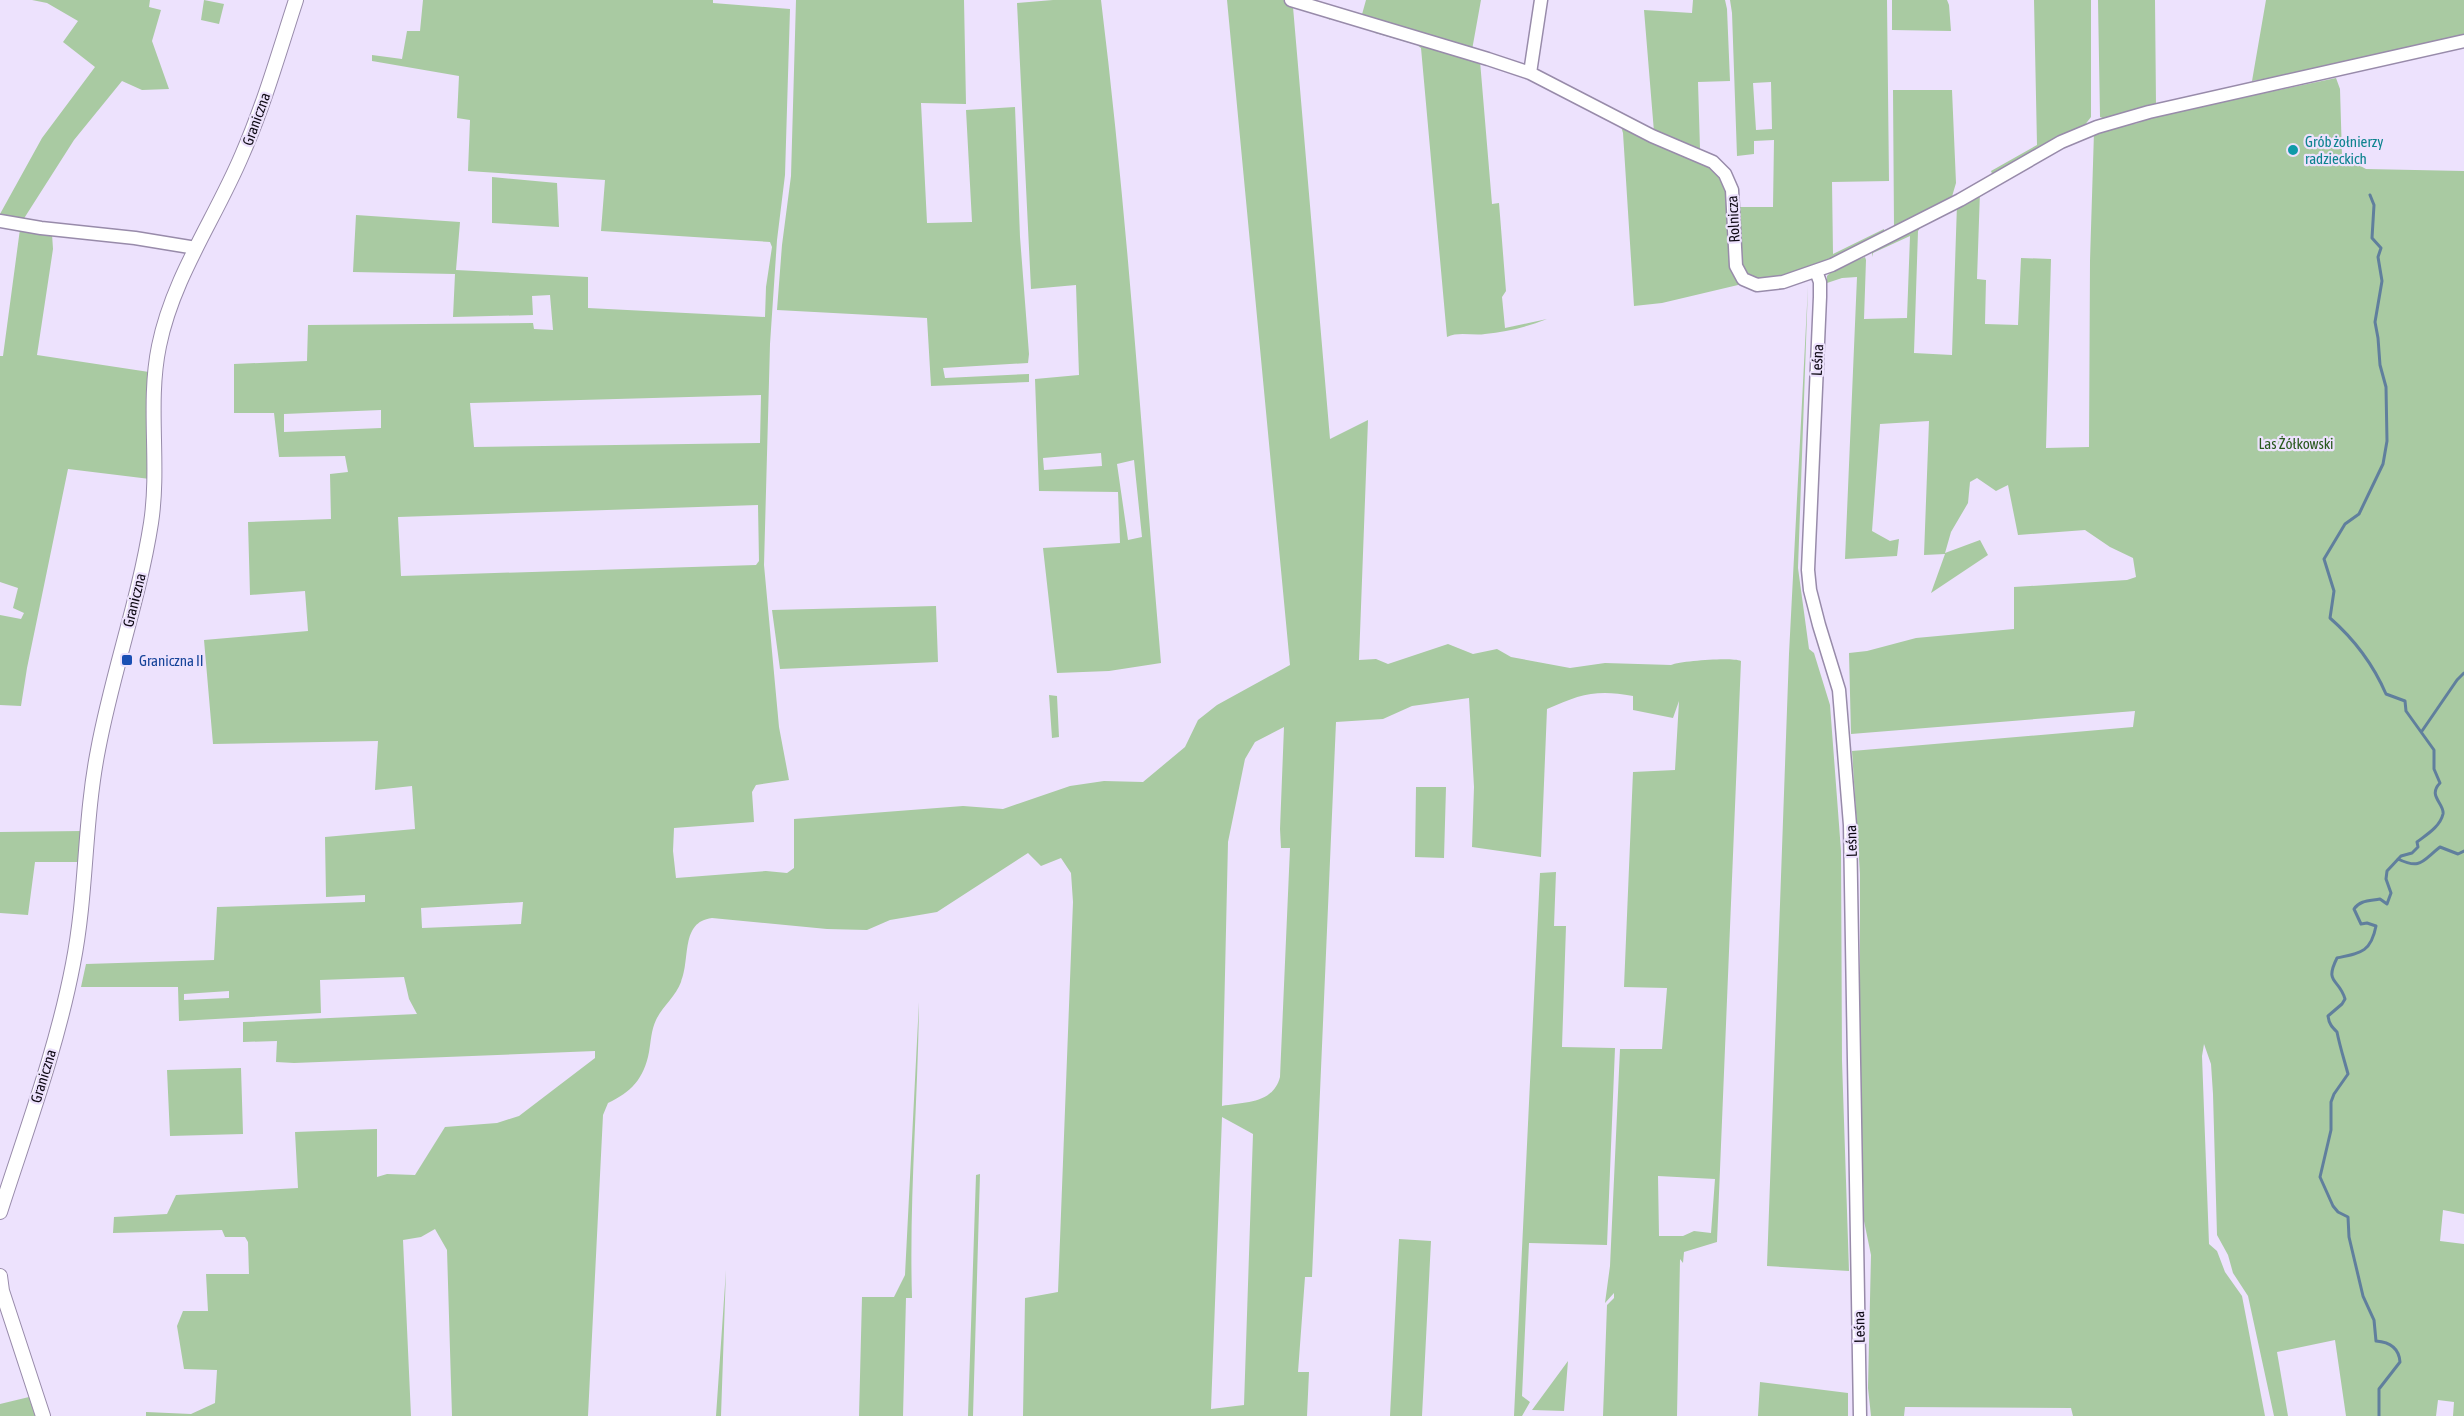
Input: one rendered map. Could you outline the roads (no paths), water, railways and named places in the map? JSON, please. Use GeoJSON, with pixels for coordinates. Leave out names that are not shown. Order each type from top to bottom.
{"type":"FeatureCollection","features":[{"type":"Feature","properties":{"kind":"street","name":"Graniczna"},"geometry":{"type":"LineString","coordinates":[[0,1212],[55,1037],[73,964],[81,908],[89,798],[151,521],[155,469],[154,372],[159,344],[174,296],[242,155],[296,0]]}},
{"type":"Feature","properties":{"kind":"street","name":"Rolnicza"},"geometry":{"type":"LineString","coordinates":[[1291,0],[1488,58],[1530,73],[1652,136],[1700,155],[1725,174],[1732,189],[1736,266],[1747,282],[1764,285],[1783,282],[1816,271],[1861,251],[1960,200],[2061,142],[2097,127],[2156,110],[2464,41]]}},
{"type":"Feature","properties":{"kind":"street"},"geometry":{"type":"LineString","coordinates":[[1530,73],[1541,0]]}},
{"type":"Feature","properties":{"kind":"street"},"geometry":{"type":"LineString","coordinates":[[0,221],[196,248]]}},
{"type":"Feature","properties":{"kind":"street","name":"Leśna"},"geometry":{"type":"LineString","coordinates":[[1816,271],[1820,282],[1820,297],[1808,570],[1810,590],[1819,625],[1839,690],[1850,825],[1860,1416]]}},
{"type":"Feature","properties":{"kind":"street"},"geometry":{"type":"LineString","coordinates":[[0,1276],[2,1291],[43,1416]]}},
{"type":"Feature","properties":{"kind":"waterway"},"geometry":{"type":"LineString","coordinates":[[2370,195],[2374,205],[2372,238],[2381,248],[2378,257],[2382,281],[2375,322],[2380,365],[2386,387],[2387,441],[2383,464],[2359,514],[2345,524],[2324,559],[2334,591],[2330,618],[2362,653],[2386,694],[2405,701],[2406,711],[2434,750],[2434,769],[2440,783],[2435,792],[2443,810],[2436,827],[2417,842],[2418,847],[2412,853],[2401,856],[2387,871],[2386,879],[2391,893],[2387,904],[2380,899],[2362,902],[2354,909],[2361,924],[2376,926],[2374,935],[2364,950],[2337,958],[2332,972],[2332,977],[2345,999],[2328,1016],[2337,1032],[2348,1074],[2331,1102],[2331,1130],[2320,1177],[2333,1206],[2338,1212],[2348,1217],[2349,1237],[2363,1296],[2374,1320],[2376,1341],[2392,1347],[2399,1357],[2400,1362],[2379,1389],[2379,1416]]}},
{"type":"Feature","properties":{"kind":"waterway"},"geometry":{"type":"LineString","coordinates":[[2422,731],[2464,673]]}},
{"type":"Feature","properties":{"kind":"waterway"},"geometry":{"type":"LineString","coordinates":[[2398,859],[2417,864],[2440,847],[2458,854],[2464,851]]}},
{"type":"Feature","properties":{"kind":"place","name":"Grób żołnierzy radzieckich"},"geometry":{"type":"Point","coordinates":[2293,150]}},
{"type":"Feature","properties":{"kind":"place","name":"Graniczna II"},"geometry":{"type":"Point","coordinates":[127,660]}},
{"type":"Feature","properties":{"kind":"park label","name":"Las Żółkowski"},"geometry":{"type":"Point","coordinates":[2296,443]}}]}
